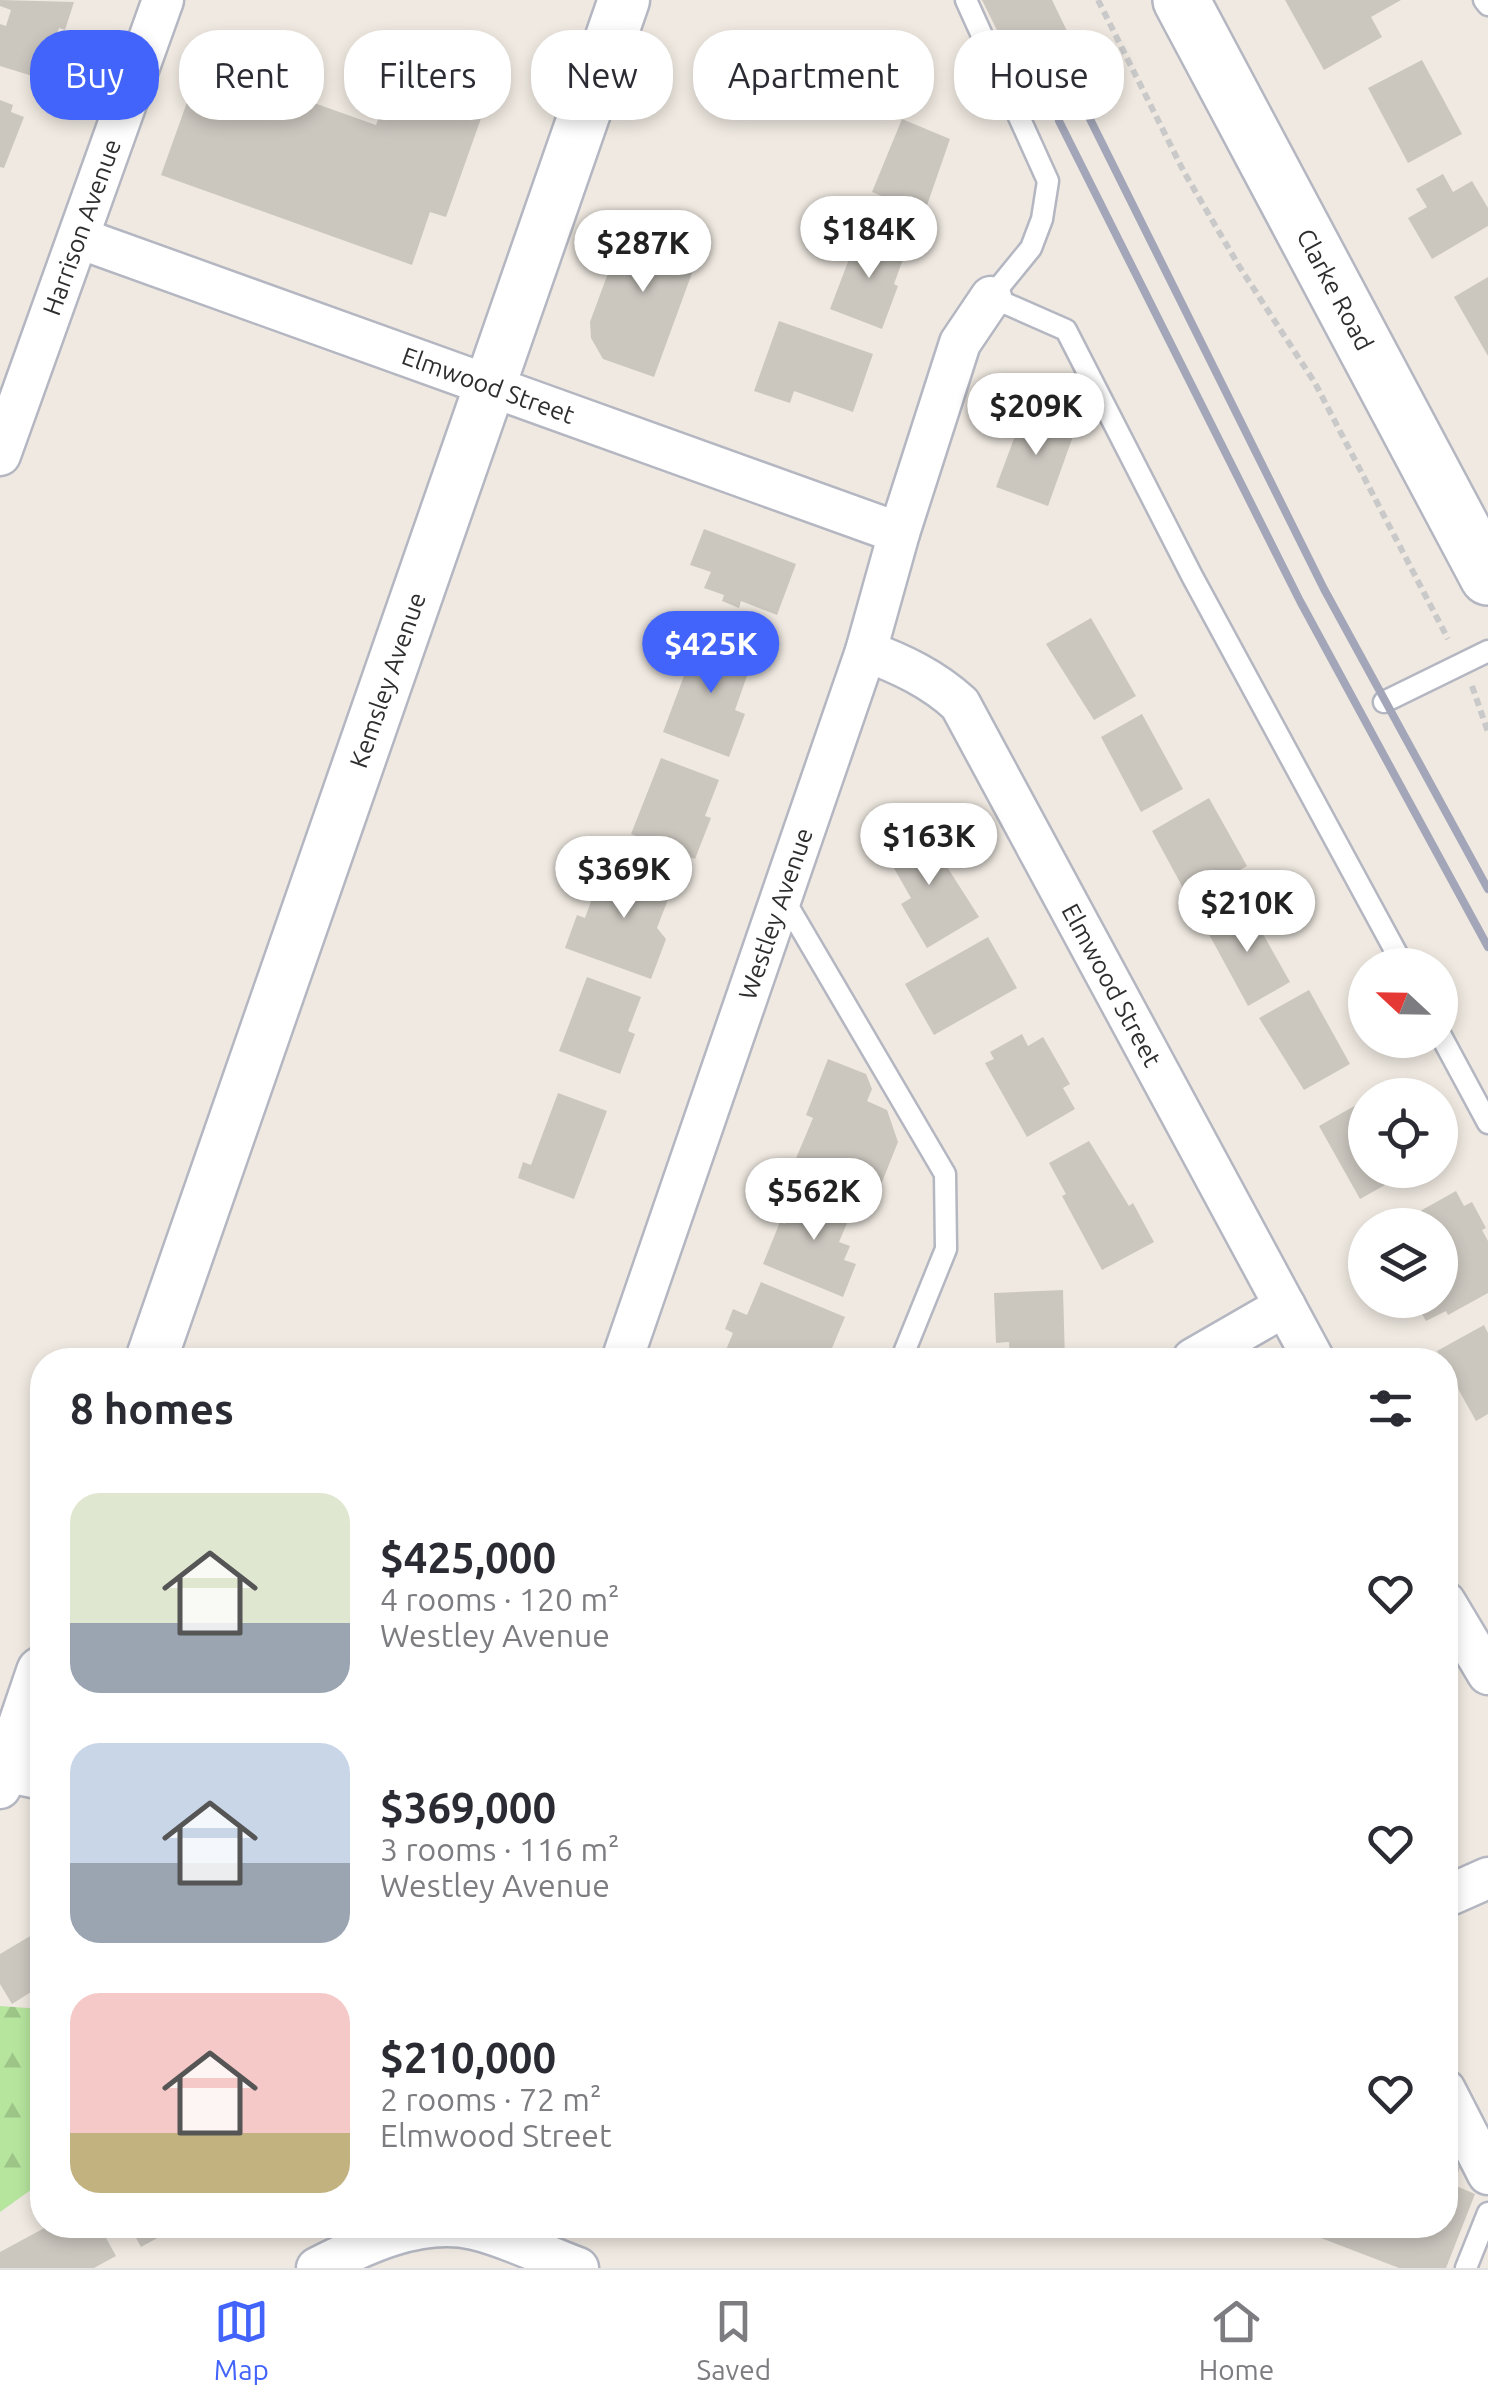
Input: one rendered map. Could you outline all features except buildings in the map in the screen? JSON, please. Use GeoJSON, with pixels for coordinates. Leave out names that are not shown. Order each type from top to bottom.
{"type":"FeatureCollection","features":[{"type":"Feature","properties":{"kind":"main road","name":"Clarke Road"},"geometry":{"type":"LineString","coordinates":[[1181,0],[1488,577]]}},
{"type":"Feature","properties":{"kind":"street","name":"Harrison Avenue"},"geometry":{"type":"LineString","coordinates":[[0,455],[163,0]]}},
{"type":"Feature","properties":{"kind":"street","name":"Kemsley Avenue"},"geometry":{"type":"LineString","coordinates":[[155,1348],[624,0]]}},
{"type":"Feature","properties":{"kind":"street","name":"Elmwood Street"},"geometry":{"type":"LineString","coordinates":[[79,238],[899,534]]}},
{"type":"Feature","properties":{"kind":"street","name":"Westley Avenue"},"geometry":{"type":"LineString","coordinates":[[626,1348],[866,651],[960,343],[991,297]]}},
{"type":"Feature","properties":{"kind":"street","name":"Elmwood Street"},"geometry":{"type":"LineString","coordinates":[[866,651],[942,687],[960,704],[1308,1348]]}},
{"type":"Feature","properties":{"kind":"street"},"geometry":{"type":"LineString","coordinates":[[1211,1348],[1285,1306]]}},
{"type":"Feature","properties":{"kind":"street"},"geometry":{"type":"LineString","coordinates":[[1458,1624],[1488,1674]]}},
{"type":"Feature","properties":{"kind":"street"},"geometry":{"type":"LineString","coordinates":[[17,1780],[30,1724]]}},
{"type":"Feature","properties":{"kind":"street"},"geometry":{"type":"LineString","coordinates":[[1458,1891],[1488,1878]]}},
{"type":"Feature","properties":{"kind":"street"},"geometry":{"type":"LineString","coordinates":[[1458,2115],[1488,2174]]}},
{"type":"Feature","properties":{"kind":"street"},"geometry":{"type":"LineString","coordinates":[[316,2268],[386,2238]]}},
{"type":"Feature","properties":{"kind":"street"},"geometry":{"type":"LineString","coordinates":[[497,2238],[578,2268]]}},
{"type":"Feature","properties":{"kind":"lane"},"geometry":{"type":"LineString","coordinates":[[966,0],[1048,181],[1042,218],[1031,248],[991,297],[1066,330],[1192,576],[1394,948]]}},
{"type":"Feature","properties":{"kind":"lane"},"geometry":{"type":"LineString","coordinates":[[1384,702],[1488,651]]}},
{"type":"Feature","properties":{"kind":"lane"},"geometry":{"type":"LineString","coordinates":[[780,894],[946,1174],[946,1250],[906,1348]]}},
{"type":"Feature","properties":{"kind":"lane"},"geometry":{"type":"LineString","coordinates":[[1453,1058],[1488,1123]]}},
{"type":"Feature","properties":{"kind":"lane"},"geometry":{"type":"LineString","coordinates":[[1466,2268],[1488,2213]]}},
{"type":"Feature","properties":{"kind":"path"},"geometry":{"type":"LineString","coordinates":[[1098,0],[1184,172],[1314,382],[1461,664],[1488,732]]}},
{"type":"Feature","properties":{"kind":"green space"},"geometry":{"type":"Polygon","coordinates":[[[0,2006],[30,2008],[30,2191],[0,2212],[0,2006]]]}},
{"type":"Feature","properties":{"kind":"railway"},"geometry":{"type":"LineString","coordinates":[[1090,120],[1324,589],[1488,889]]}},
{"type":"Feature","properties":{"kind":"railway"},"geometry":{"type":"LineString","coordinates":[[1059,121],[1300,601],[1488,947]]}}]}
